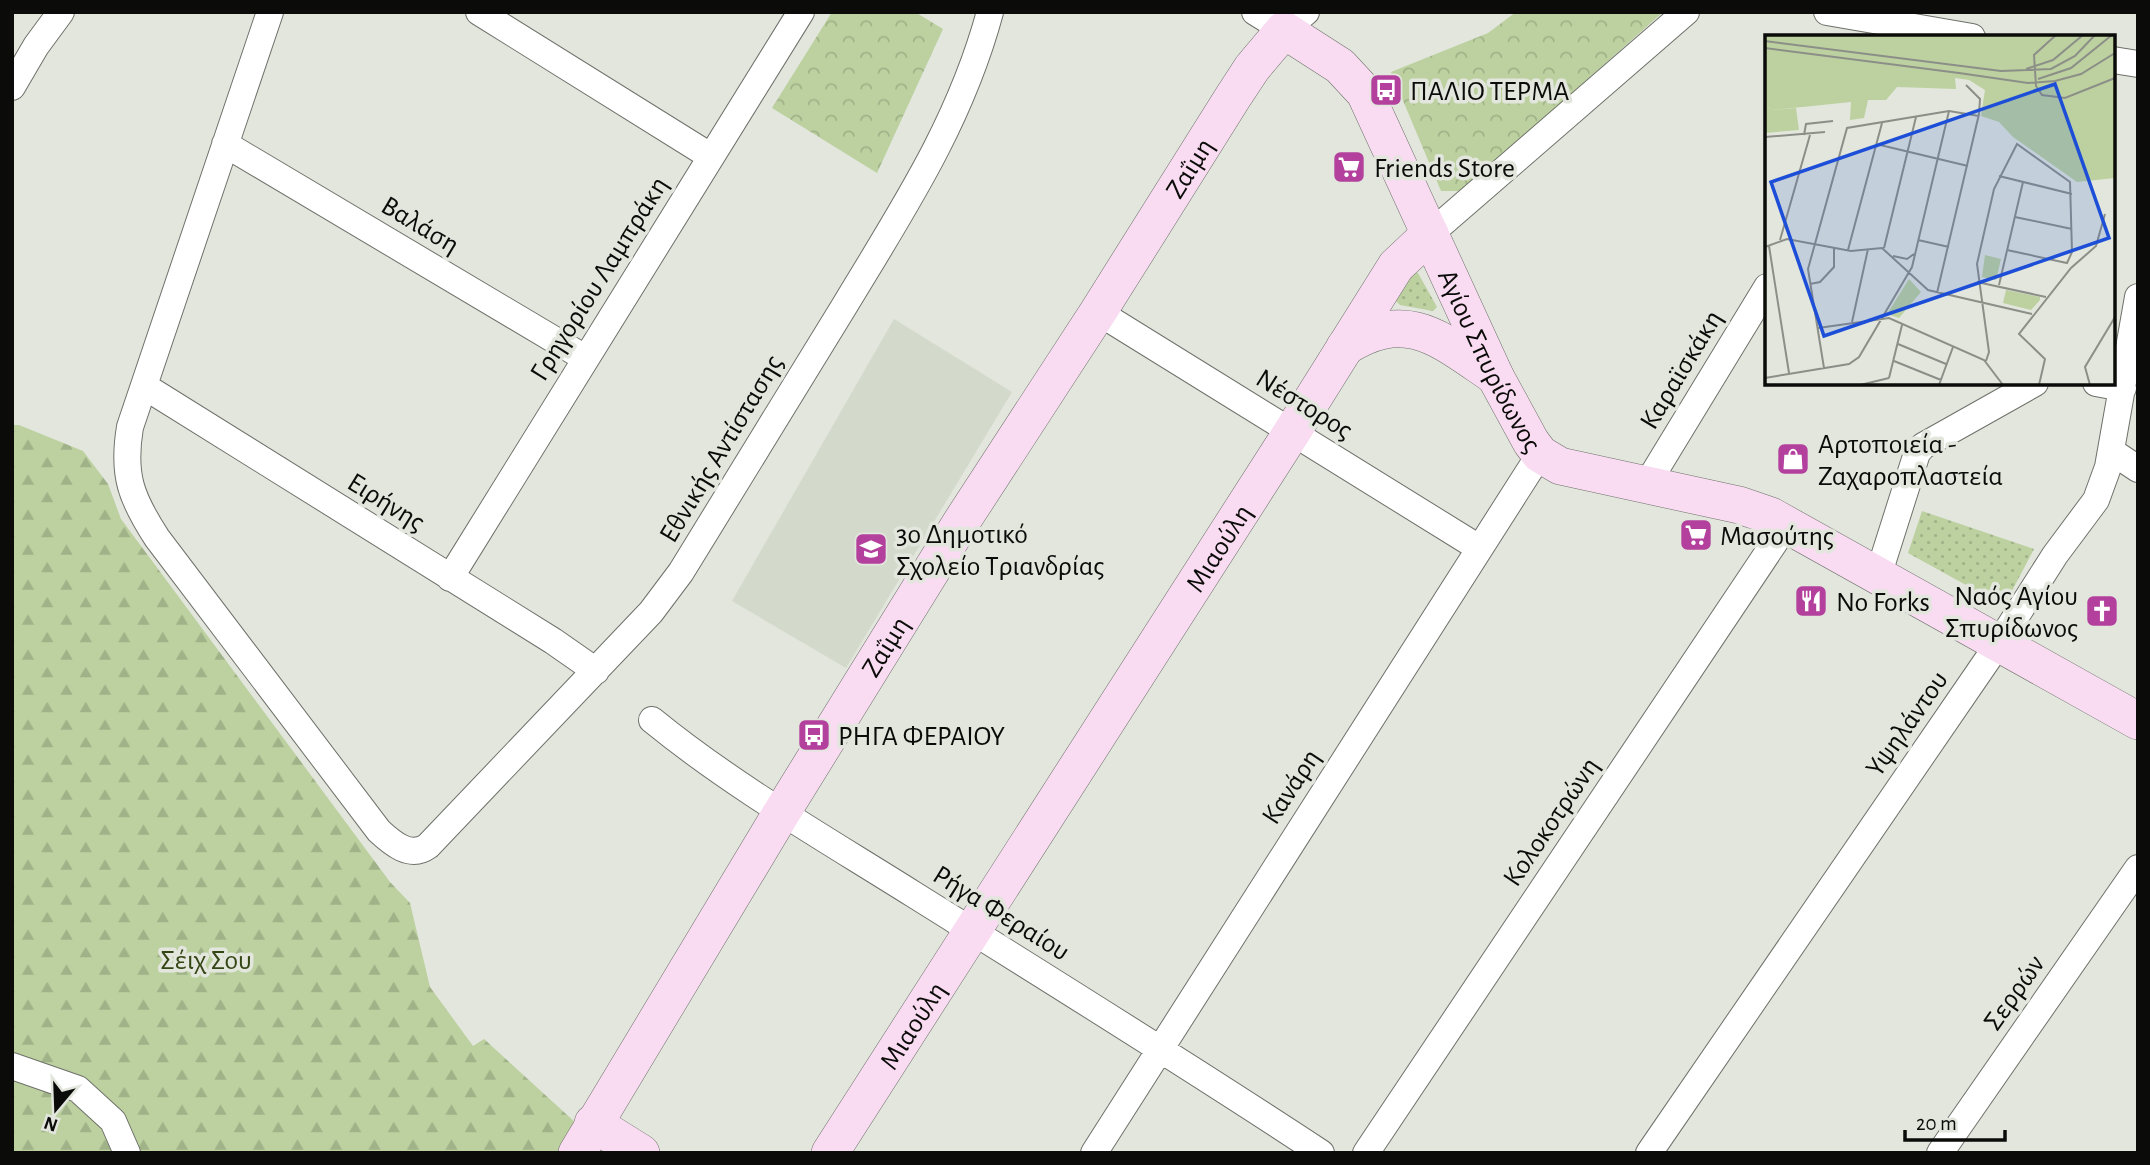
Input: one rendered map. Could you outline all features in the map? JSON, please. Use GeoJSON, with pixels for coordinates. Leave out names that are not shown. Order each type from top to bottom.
{"type":"FeatureCollection","features":[{"type":"Feature","properties":{"kind":"street"},"geometry":{"type":"LineString","coordinates":[[12,87],[36,46],[61,12]]}},
{"type":"Feature","properties":{"kind":"street"},"geometry":{"type":"LineString","coordinates":[[144,386],[270,12]]}},
{"type":"Feature","properties":{"kind":"street"},"geometry":{"type":"LineString","coordinates":[[479,12],[710,156]]}},
{"type":"Feature","properties":{"kind":"street","name":"Γρηγορίου Λαμπράκη"},"geometry":{"type":"LineString","coordinates":[[450,578],[801,12]]}},
{"type":"Feature","properties":{"kind":"street","name":"Εθνικής Αντίστασης"},"geometry":{"type":"LineString","coordinates":[[144,386],[130,427],[126,468],[135,500],[144,519],[379,831],[398,846],[413,851],[422,850],[652,612],[681,572],[918,185],[961,100],[976,62],[990,12]]}},
{"type":"Feature","properties":{"kind":"street","name":"Μιαούλη"},"geometry":{"type":"LineString","coordinates":[[830,1153],[1396,266],[1686,12]]}},
{"type":"Feature","properties":{"kind":"street"},"geometry":{"type":"LineString","coordinates":[[1827,12],[1922,33],[1947,35]]}},
{"type":"Feature","properties":{"kind":"street","name":"Αγίου Σπυρίδωνος"},"geometry":{"type":"LineString","coordinates":[[1282,18],[1340,66],[1365,93],[1495,376],[1540,454],[1560,466],[1754,509],[1787,524],[2138,721]]}},
{"type":"Feature","properties":{"kind":"street","name":"Ζαΐμη"},"geometry":{"type":"LineString","coordinates":[[585,1138],[782,811],[1002,457],[1098,312],[1282,18]]}},
{"type":"Feature","properties":{"kind":"street"},"geometry":{"type":"LineString","coordinates":[[2115,60],[2138,64]]}},
{"type":"Feature","properties":{"kind":"street","name":"Βαλάση"},"geometry":{"type":"LineString","coordinates":[[225,144],[584,358]]}},
{"type":"Feature","properties":{"kind":"street","name":"Καραϊσκάκη"},"geometry":{"type":"LineString","coordinates":[[1647,484],[1765,289]]}},
{"type":"Feature","properties":{"kind":"street","name":"Υψηλάντου"},"geometry":{"type":"LineString","coordinates":[[1649,1153],[2096,500],[2105,478],[2111,451],[2138,297]]}},
{"type":"Feature","properties":{"kind":"street","name":"Νέστορος"},"geometry":{"type":"LineString","coordinates":[[1098,312],[1479,548]]}},
{"type":"Feature","properties":{"kind":"street"},"geometry":{"type":"LineString","coordinates":[[1345,347],[1366,334],[1383,328],[1412,330],[1445,342],[1495,376]]}},
{"type":"Feature","properties":{"kind":"street"},"geometry":{"type":"LineString","coordinates":[[1878,576],[1917,453],[1923,446],[2031,385]]}},
{"type":"Feature","properties":{"kind":"street"},"geometry":{"type":"LineString","coordinates":[[2107,385],[2123,388]]}},
{"type":"Feature","properties":{"kind":"street","name":"Ειρήνης"},"geometry":{"type":"LineString","coordinates":[[144,386],[553,640],[596,671]]}},
{"type":"Feature","properties":{"kind":"street"},"geometry":{"type":"LineString","coordinates":[[2111,451],[2138,469]]}},
{"type":"Feature","properties":{"kind":"street","name":"Κανάρη"},"geometry":{"type":"LineString","coordinates":[[1094,1153],[1540,454]]}},
{"type":"Feature","properties":{"kind":"street","name":"Κολοκοτρώνη"},"geometry":{"type":"LineString","coordinates":[[1366,1153],[1787,524]]}},
{"type":"Feature","properties":{"kind":"street","name":"Ρήγα Φεραίου"},"geometry":{"type":"LineString","coordinates":[[652,720],[688,750],[782,811],[1160,1047],[1321,1153]]}},
{"type":"Feature","properties":{"kind":"street","name":"Σερρών"},"geometry":{"type":"LineString","coordinates":[[1940,1153],[2138,868]]}},
{"type":"Feature","properties":{"kind":"street"},"geometry":{"type":"LineString","coordinates":[[12,1066],[78,1089],[113,1121],[127,1153]]}},
{"type":"Feature","properties":{"kind":"street"},"geometry":{"type":"LineString","coordinates":[[585,1138],[641,1153]]}},
{"type":"Feature","properties":{"kind":"shaded area"},"geometry":{"type":"Polygon","coordinates":[[[894,319],[1012,392],[846,668],[732,601],[894,319]]]}},
{"type":"Feature","properties":{"kind":"green space"},"geometry":{"type":"Polygon","coordinates":[[[832,12],[915,12],[943,29],[877,173],[772,108],[832,12]]]}},
{"type":"Feature","properties":{"kind":"green space"},"geometry":{"type":"Polygon","coordinates":[[[1516,12],[1663,12],[1462,191],[1441,191],[1391,72],[1488,33],[1516,12]]]}},
{"type":"Feature","properties":{"kind":"green space"},"geometry":{"type":"Polygon","coordinates":[[[1414,272],[1418,273],[1437,307],[1433,311],[1400,305],[1395,300],[1414,272]]]}},
{"type":"Feature","properties":{"kind":"green space","name":"Σέιχ Σου"},"geometry":{"type":"Polygon","coordinates":[[[12,425],[19,425],[83,451],[108,484],[121,519],[390,882],[410,903],[430,987],[473,1046],[484,1039],[577,1124],[558,1153],[12,1153],[12,425]]]}},
{"type":"Feature","properties":{"kind":"green space"},"geometry":{"type":"Polygon","coordinates":[[[1922,511],[2034,549],[2004,606],[1908,553],[1922,511]]]}},
{"type":"Feature","properties":{"kind":"place","name":"ΠΑΛΙΟ ΤΕΡΜΑ"},"geometry":{"type":"Point","coordinates":[1386,90]}},
{"type":"Feature","properties":{"kind":"place","name":"Friends Store"},"geometry":{"type":"Point","coordinates":[1349,167]}},
{"type":"Feature","properties":{"kind":"place","name":"Αρτοποιεία - Ζαχαροπλαστεία"},"geometry":{"type":"Point","coordinates":[1793,459]}},
{"type":"Feature","properties":{"kind":"place","name":"Μασούτης"},"geometry":{"type":"Point","coordinates":[1696,535]}},
{"type":"Feature","properties":{"kind":"place","name":"3ο Δημοτικό Σχολείο Τριανδρίας"},"geometry":{"type":"Point","coordinates":[871,549]}},
{"type":"Feature","properties":{"kind":"place","name":"No Forks"},"geometry":{"type":"Point","coordinates":[1811,601]}},
{"type":"Feature","properties":{"kind":"place","name":"Ναός Αγίου Σπυρίδωνος"},"geometry":{"type":"Point","coordinates":[2102,611]}},
{"type":"Feature","properties":{"kind":"place","name":"ΡΗΓΑ ΦΕΡΑΙΟΥ"},"geometry":{"type":"Point","coordinates":[814,735]}}]}
